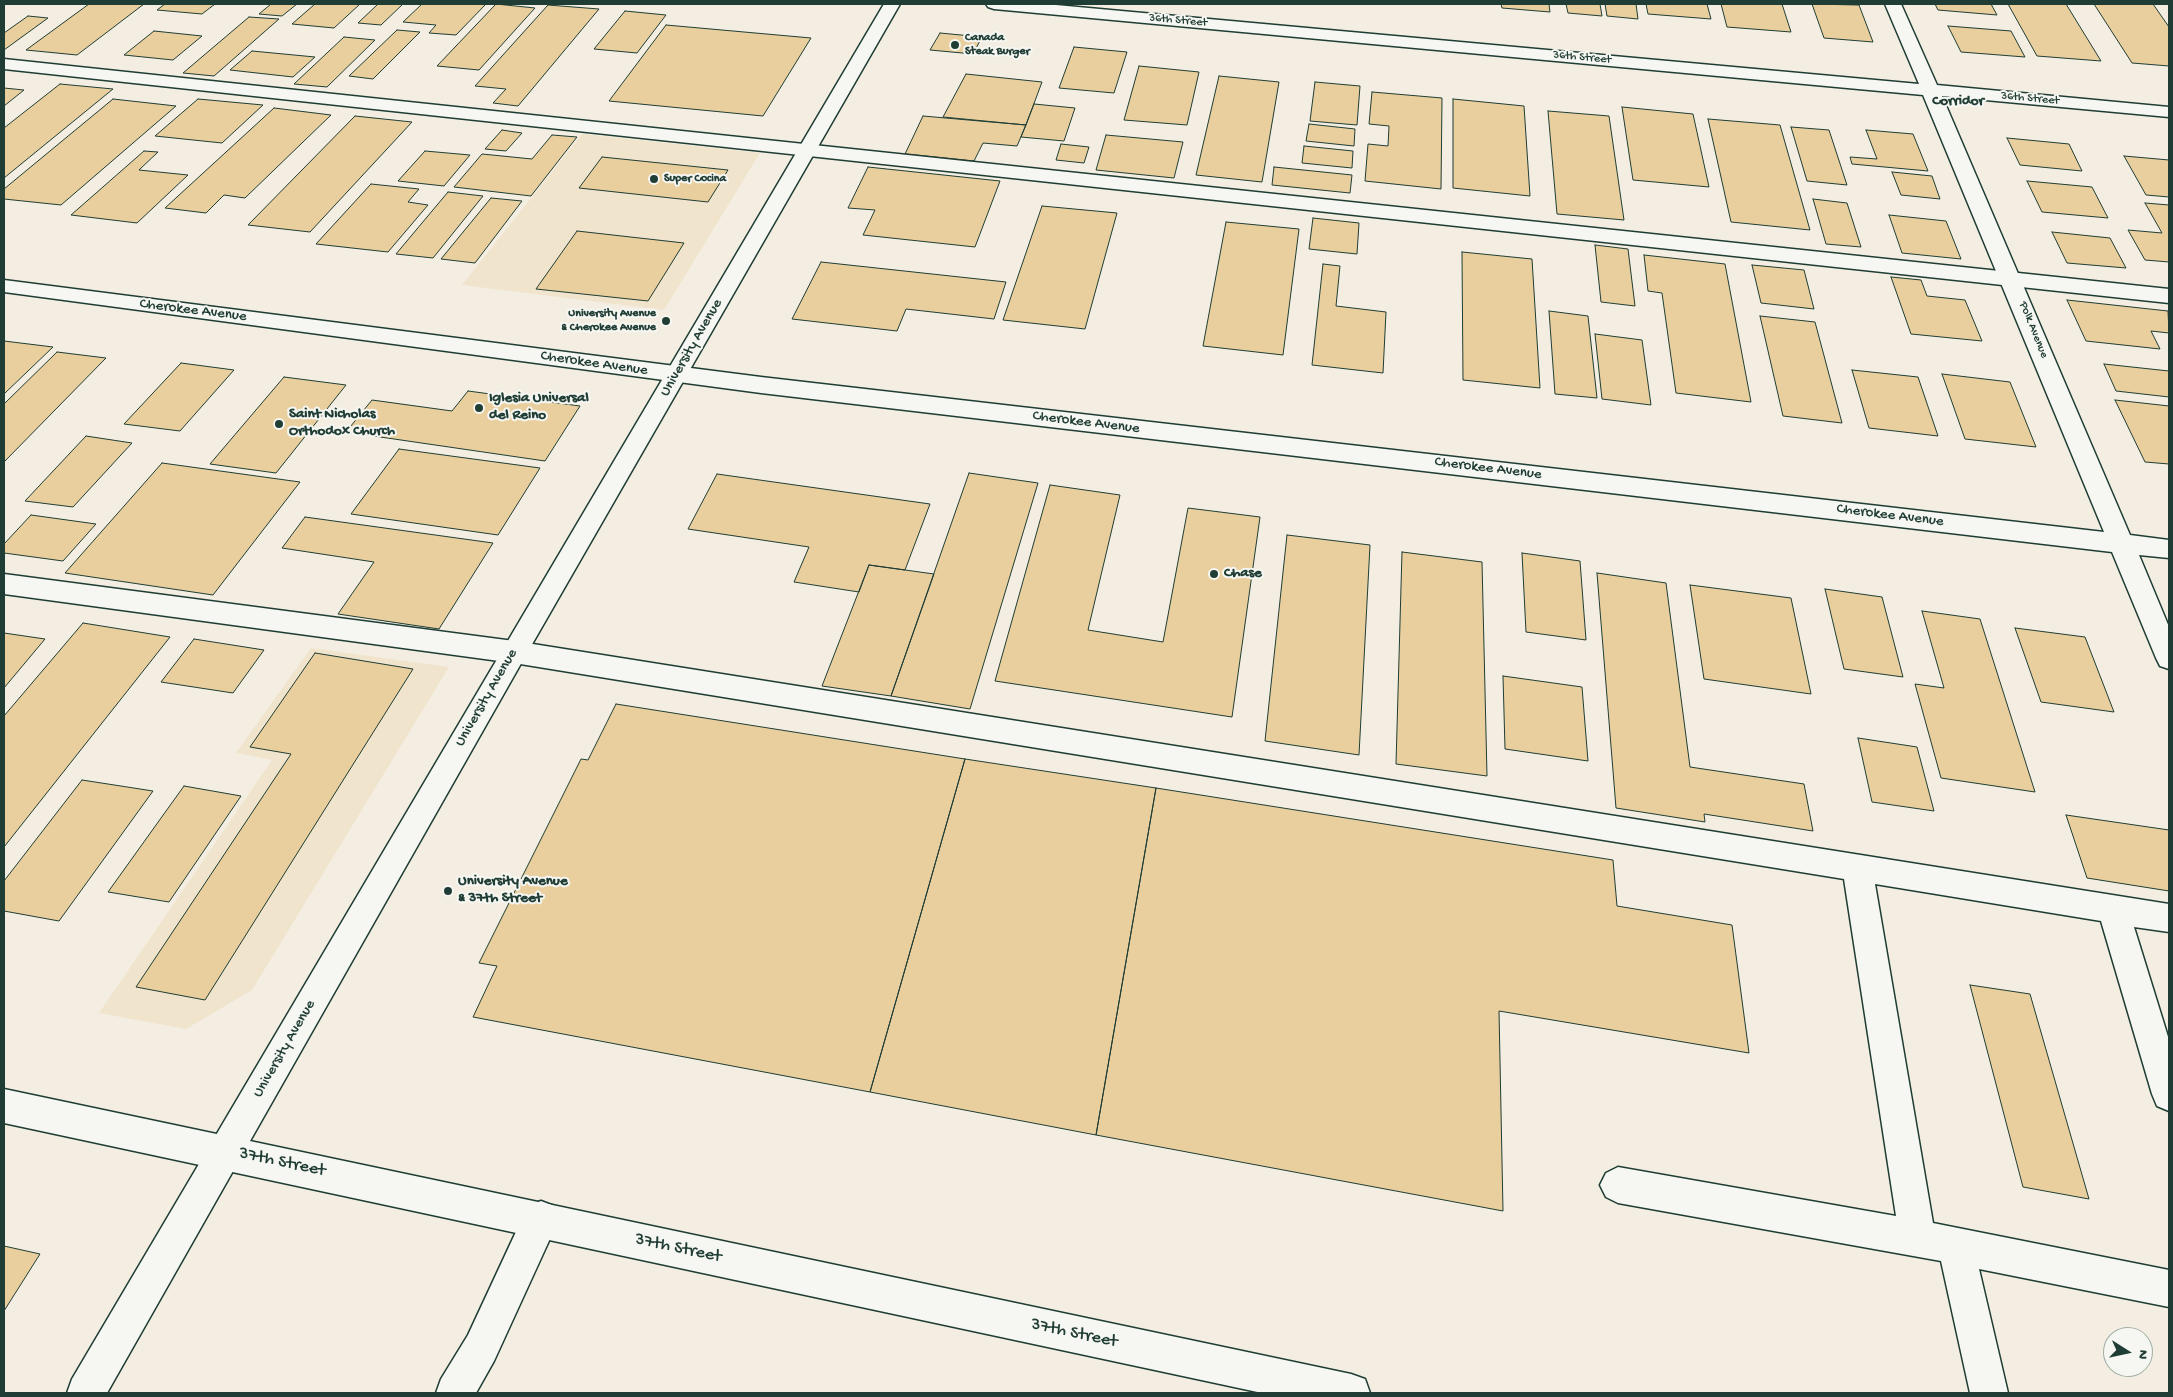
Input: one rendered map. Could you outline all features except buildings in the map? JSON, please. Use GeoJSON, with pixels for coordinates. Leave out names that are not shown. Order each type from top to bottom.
{"type":"FeatureCollection","features":[{"type":"Feature","properties":{"kind":"street","name":"University Avenue"},"geometry":{"type":"LineString","coordinates":[[86,1393],[805,150],[892,4]]}},
{"type":"Feature","properties":{"kind":"street","name":"36th Street"},"geometry":{"type":"LineString","coordinates":[[994,4],[2169,112]]}},
{"type":"Feature","properties":{"kind":"street","name":"Polk Avenue"},"geometry":{"type":"LineString","coordinates":[[1893,4],[1928,90],[2011,278],[2169,658]]}},
{"type":"Feature","properties":{"kind":"street"},"geometry":{"type":"LineString","coordinates":[[4,64],[2169,296]]}},
{"type":"Feature","properties":{"kind":"street","name":"Cherokee Avenue"},"geometry":{"type":"LineString","coordinates":[[4,286],[676,375],[2169,549]]}},
{"type":"Feature","properties":{"kind":"street"},"geometry":{"type":"LineString","coordinates":[[4,584],[514,652],[2169,918]]}},
{"type":"Feature","properties":{"kind":"street"},"geometry":{"type":"LineString","coordinates":[[1857,867],[1917,1238]]}},
{"type":"Feature","properties":{"kind":"street"},"geometry":{"type":"LineString","coordinates":[[2113,909],[2169,1094]]}},
{"type":"Feature","properties":{"kind":"street","name":"37th Street"},"geometry":{"type":"LineString","coordinates":[[4,1106],[1351,1393]]}},
{"type":"Feature","properties":{"kind":"street"},"geometry":{"type":"LineString","coordinates":[[1618,1185],[1917,1238],[2169,1289]]}},
{"type":"Feature","properties":{"kind":"street"},"geometry":{"type":"LineString","coordinates":[[455,1393],[481,1348],[541,1219]]}},
{"type":"Feature","properties":{"kind":"street"},"geometry":{"type":"LineString","coordinates":[[1956,1246],[1988,1393]]}},
{"type":"Feature","properties":{"kind":"shaded area"},"geometry":{"type":"Polygon","coordinates":[[[582,134],[760,153],[664,310],[462,285],[582,134]]]}},
{"type":"Feature","properties":{"kind":"shaded area"},"geometry":{"type":"Polygon","coordinates":[[[311,648],[449,667],[252,990],[186,1029],[99,1013],[272,760],[236,753],[311,648]]]}},
{"type":"Feature","properties":{"kind":"place","name":"Canada Steak Burger"},"geometry":{"type":"Point","coordinates":[955,45]}},
{"type":"Feature","properties":{"kind":"place","name":"Super Cocina"},"geometry":{"type":"Point","coordinates":[654,179]}},
{"type":"Feature","properties":{"kind":"place","name":"University Avenue & Cherokee Avenue"},"geometry":{"type":"Point","coordinates":[666,321]}},
{"type":"Feature","properties":{"kind":"place","name":"Iglesia Universal del Reino"},"geometry":{"type":"Point","coordinates":[479,408]}},
{"type":"Feature","properties":{"kind":"place","name":"Saint Nicholas Orthodox Church"},"geometry":{"type":"Point","coordinates":[279,424]}},
{"type":"Feature","properties":{"kind":"place","name":"Chase"},"geometry":{"type":"Point","coordinates":[1214,574]}},
{"type":"Feature","properties":{"kind":"place","name":"University Avenue & 37th Street"},"geometry":{"type":"Point","coordinates":[448,891]}},
{"type":"Feature","properties":{"kind":"district","name":"Corridor"},"geometry":{"type":"Point","coordinates":[1958,102]}}]}
